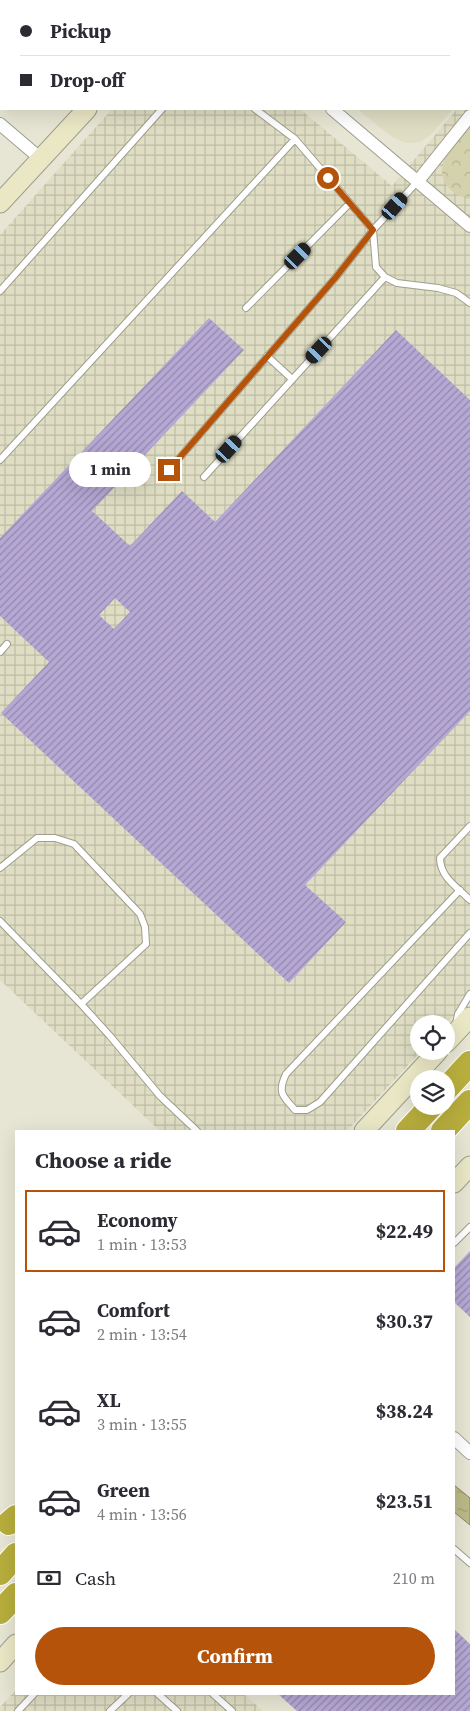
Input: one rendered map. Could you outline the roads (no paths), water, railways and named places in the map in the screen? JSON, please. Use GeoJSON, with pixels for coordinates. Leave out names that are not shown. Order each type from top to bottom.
{"type":"FeatureCollection","features":[{"type":"Feature","properties":{"kind":"highway"},"geometry":{"type":"LineString","coordinates":[[455,1079],[470,1063]]}},
{"type":"Feature","properties":{"kind":"highway"},"geometry":{"type":"LineString","coordinates":[[444,1130],[470,1102]]}},
{"type":"Feature","properties":{"kind":"highway"},"geometry":{"type":"LineString","coordinates":[[409,1130],[423,1115]]}},
{"type":"Feature","properties":{"kind":"highway"},"geometry":{"type":"LineString","coordinates":[[0,1573],[15,1556]]}},
{"type":"Feature","properties":{"kind":"highway"},"geometry":{"type":"LineString","coordinates":[[0,1612],[15,1596]]}},
{"type":"Feature","properties":{"kind":"main road"},"geometry":{"type":"LineString","coordinates":[[0,203],[85,110]]}},
{"type":"Feature","properties":{"kind":"main road"},"geometry":{"type":"LineString","coordinates":[[455,1033],[470,1017]]}},
{"type":"Feature","properties":{"kind":"main road"},"geometry":{"type":"LineString","coordinates":[[365,1130],[430,1060]]}},
{"type":"Feature","properties":{"kind":"main road"},"geometry":{"type":"LineString","coordinates":[[455,1181],[470,1166]]}},
{"type":"Feature","properties":{"kind":"main road"},"geometry":{"type":"LineString","coordinates":[[0,1662],[15,1645]]}},
{"type":"Feature","properties":{"kind":"street"},"geometry":{"type":"LineString","coordinates":[[333,110],[470,226]]}},
{"type":"Feature","properties":{"kind":"street"},"geometry":{"type":"LineString","coordinates":[[418,181],[470,116]]}},
{"type":"Feature","properties":{"kind":"street"},"geometry":{"type":"LineString","coordinates":[[0,124],[40,159]]}},
{"type":"Feature","properties":{"kind":"street"},"geometry":{"type":"LineString","coordinates":[[455,1439],[470,1453]]}},
{"type":"Feature","properties":{"kind":"lane"},"geometry":{"type":"LineString","coordinates":[[0,291],[161,110]]}},
{"type":"Feature","properties":{"kind":"lane"},"geometry":{"type":"LineString","coordinates":[[256,110],[295,140],[373,230],[376,267],[385,277],[397,283],[438,288],[456,293],[470,303]]}},
{"type":"Feature","properties":{"kind":"lane"},"geometry":{"type":"LineString","coordinates":[[0,460],[295,140]]}},
{"type":"Feature","properties":{"kind":"lane"},"geometry":{"type":"LineString","coordinates":[[169,470],[336,277],[373,230],[418,181]]}},
{"type":"Feature","properties":{"kind":"lane"},"geometry":{"type":"LineString","coordinates":[[246,308],[350,203]]}},
{"type":"Feature","properties":{"kind":"lane"},"geometry":{"type":"LineString","coordinates":[[204,477],[385,277]]}},
{"type":"Feature","properties":{"kind":"lane"},"geometry":{"type":"LineString","coordinates":[[267,356],[292,379]]}},
{"type":"Feature","properties":{"kind":"lane"},"geometry":{"type":"LineString","coordinates":[[0,652],[7,644]]}},
{"type":"Feature","properties":{"kind":"lane"},"geometry":{"type":"LineString","coordinates":[[470,826],[440,858],[440,866],[444,874],[470,900]]}},
{"type":"Feature","properties":{"kind":"lane"},"geometry":{"type":"LineString","coordinates":[[0,868],[36,838],[55,838],[74,844],[140,914],[145,928],[146,944],[81,1004]]}},
{"type":"Feature","properties":{"kind":"lane"},"geometry":{"type":"LineString","coordinates":[[460,890],[286,1074],[281,1084],[282,1094],[295,1110],[307,1110],[320,1102],[470,932]]}},
{"type":"Feature","properties":{"kind":"lane"},"geometry":{"type":"LineString","coordinates":[[0,921],[81,1004],[160,1096],[196,1130]]}},
{"type":"Feature","properties":{"kind":"lane"},"geometry":{"type":"LineString","coordinates":[[455,1023],[463,1004],[470,994]]}},
{"type":"Feature","properties":{"kind":"lane"},"geometry":{"type":"LineString","coordinates":[[455,1242],[470,1227]]}},
{"type":"Feature","properties":{"kind":"lane"},"geometry":{"type":"LineString","coordinates":[[455,1550],[470,1563]]}},
{"type":"Feature","properties":{"kind":"lane"},"geometry":{"type":"LineString","coordinates":[[18,1711],[33,1695]]}},
{"type":"Feature","properties":{"kind":"lane"},"geometry":{"type":"LineString","coordinates":[[110,1711],[126,1695]]}},
{"type":"Feature","properties":{"kind":"lane"},"geometry":{"type":"LineString","coordinates":[[159,1695],[177,1711]]}},
{"type":"Feature","properties":{"kind":"lane"},"geometry":{"type":"LineString","coordinates":[[213,1695],[232,1711]]}},
{"type":"Feature","properties":{"kind":"water"},"geometry":{"type":"Polygon","coordinates":[[[455,1486],[470,1498],[470,1525],[455,1513],[455,1486]]]}}]}
